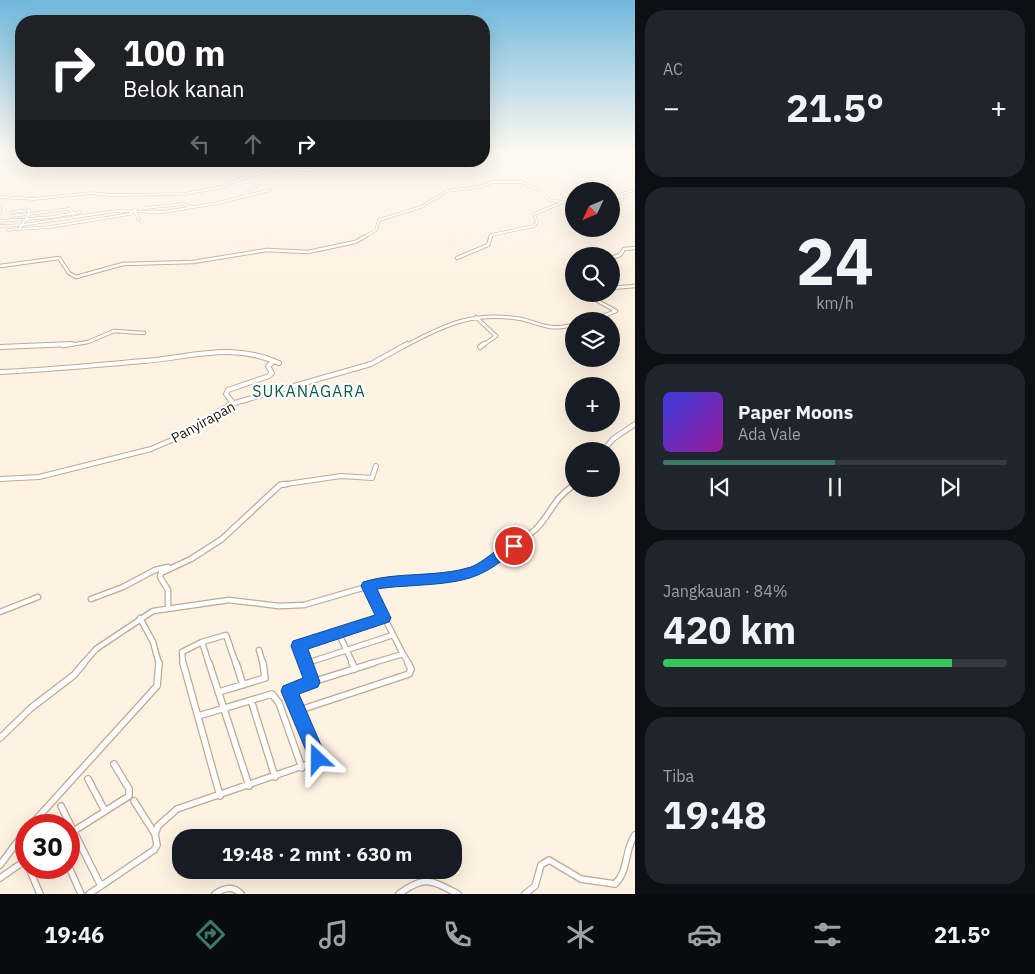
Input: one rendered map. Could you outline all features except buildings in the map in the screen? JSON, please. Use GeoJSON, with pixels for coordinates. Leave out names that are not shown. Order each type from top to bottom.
{"type":"FeatureCollection","features":[{"type":"Feature","properties":{"kind":"street"},"geometry":{"type":"LineString","coordinates":[[0,197],[32,200],[85,194]]}},
{"type":"Feature","properties":{"kind":"street"},"geometry":{"type":"LineString","coordinates":[[98,194],[185,194]]}},
{"type":"Feature","properties":{"kind":"street"},"geometry":{"type":"LineString","coordinates":[[0,226],[135,211],[157,212],[191,208],[230,201],[253,194]]}},
{"type":"Feature","properties":{"kind":"street"},"geometry":{"type":"LineString","coordinates":[[0,266],[59,258],[69,273],[76,276],[124,264],[146,265],[193,262],[266,250],[308,252],[357,241],[376,230],[379,220],[422,207],[442,194]]}},
{"type":"Feature","properties":{"kind":"street"},"geometry":{"type":"LineString","coordinates":[[543,194],[550,200],[565,203]]}},
{"type":"Feature","properties":{"kind":"street"},"geometry":{"type":"LineString","coordinates":[[457,258],[488,245],[491,235],[534,226],[537,222],[534,214],[561,203]]}},
{"type":"Feature","properties":{"kind":"street"},"geometry":{"type":"LineString","coordinates":[[8,230],[80,221],[158,207],[185,204],[191,208]]}},
{"type":"Feature","properties":{"kind":"street"},"geometry":{"type":"LineString","coordinates":[[153,211],[158,207]]}},
{"type":"Feature","properties":{"kind":"street"},"geometry":{"type":"LineString","coordinates":[[10,216],[68,209],[80,221]]}},
{"type":"Feature","properties":{"kind":"street"},"geometry":{"type":"LineString","coordinates":[[9,220],[12,211],[29,210],[28,219],[20,229]]}},
{"type":"Feature","properties":{"kind":"street"},"geometry":{"type":"LineString","coordinates":[[135,211],[139,220]]}},
{"type":"Feature","properties":{"kind":"street"},"geometry":{"type":"LineString","coordinates":[[0,221],[80,212]]}},
{"type":"Feature","properties":{"kind":"street"},"geometry":{"type":"LineString","coordinates":[[157,212],[160,215]]}},
{"type":"Feature","properties":{"kind":"street"},"geometry":{"type":"LineString","coordinates":[[620,255],[624,249],[635,248]]}},
{"type":"Feature","properties":{"kind":"street"},"geometry":{"type":"LineString","coordinates":[[620,287],[635,286]]}},
{"type":"Feature","properties":{"kind":"street"},"geometry":{"type":"LineString","coordinates":[[600,302],[616,311],[613,312]]}},
{"type":"Feature","properties":{"kind":"street"},"geometry":{"type":"LineString","coordinates":[[476,317],[496,336],[480,347]]}},
{"type":"Feature","properties":{"kind":"street","name":"Panyirapan"},"geometry":{"type":"LineString","coordinates":[[0,479],[39,477],[151,449],[174,439],[233,403],[371,364],[436,328],[476,317],[518,319],[552,326],[565,325]]}},
{"type":"Feature","properties":{"kind":"street"},"geometry":{"type":"LineString","coordinates":[[0,347],[56,347],[83,343],[114,331],[144,332]]}},
{"type":"Feature","properties":{"kind":"street"},"geometry":{"type":"LineString","coordinates":[[0,372],[145,361],[214,351],[262,354],[279,363]]}},
{"type":"Feature","properties":{"kind":"street"},"geometry":{"type":"LineString","coordinates":[[233,403],[226,394],[228,390],[269,376],[272,373],[268,366],[274,360]]}},
{"type":"Feature","properties":{"kind":"street"},"geometry":{"type":"LineString","coordinates":[[612,442],[635,424]]}},
{"type":"Feature","properties":{"kind":"street"},"geometry":{"type":"LineString","coordinates":[[91,599],[123,587],[156,570],[186,562],[222,539],[280,485],[341,476],[372,478],[374,477],[376,466]]}},
{"type":"Feature","properties":{"kind":"street"},"geometry":{"type":"LineString","coordinates":[[0,738],[31,708],[74,675],[96,649],[153,611],[229,600],[279,606],[304,605],[338,597],[368,586],[397,580],[459,574],[485,566],[536,530],[559,495],[565,491]]}},
{"type":"Feature","properties":{"kind":"street"},"geometry":{"type":"LineString","coordinates":[[168,608],[168,590],[160,575],[171,566]]}},
{"type":"Feature","properties":{"kind":"street"},"geometry":{"type":"LineString","coordinates":[[297,710],[409,674],[411,670],[368,586]]}},
{"type":"Feature","properties":{"kind":"street"},"geometry":{"type":"LineString","coordinates":[[0,612],[38,597]]}},
{"type":"Feature","properties":{"kind":"street"},"geometry":{"type":"LineString","coordinates":[[40,814],[157,686],[160,674],[156,648],[140,618]]}},
{"type":"Feature","properties":{"kind":"street"},"geometry":{"type":"LineString","coordinates":[[312,682],[299,646],[384,618]]}},
{"type":"Feature","properties":{"kind":"street"},"geometry":{"type":"LineString","coordinates":[[338,632],[355,669]]}},
{"type":"Feature","properties":{"kind":"street"},"geometry":{"type":"LineString","coordinates":[[220,796],[182,654],[185,649],[221,635],[226,635],[244,685]]}},
{"type":"Feature","properties":{"kind":"street"},"geometry":{"type":"LineString","coordinates":[[304,664],[393,635]]}},
{"type":"Feature","properties":{"kind":"street"},"geometry":{"type":"LineString","coordinates":[[202,642],[225,708],[248,786]]}},
{"type":"Feature","properties":{"kind":"street"},"geometry":{"type":"LineString","coordinates":[[219,692],[266,676],[259,650]]}},
{"type":"Feature","properties":{"kind":"street"},"geometry":{"type":"LineString","coordinates":[[155,834],[162,820],[177,809],[302,768],[318,759],[290,694],[290,689],[403,654]]}},
{"type":"Feature","properties":{"kind":"street"},"geometry":{"type":"LineString","coordinates":[[198,716],[272,694],[277,699],[302,768]]}},
{"type":"Feature","properties":{"kind":"street"},"geometry":{"type":"LineString","coordinates":[[251,700],[275,777]]}},
{"type":"Feature","properties":{"kind":"street"},"geometry":{"type":"LineString","coordinates":[[80,826],[130,794],[128,786],[114,764]]}},
{"type":"Feature","properties":{"kind":"street"},"geometry":{"type":"LineString","coordinates":[[88,779],[105,811]]}},
{"type":"Feature","properties":{"kind":"street"},"geometry":{"type":"LineString","coordinates":[[89,894],[154,850],[158,845],[155,834],[134,801]]}},
{"type":"Feature","properties":{"kind":"street"},"geometry":{"type":"LineString","coordinates":[[61,806],[64,814]]}},
{"type":"Feature","properties":{"kind":"street"},"geometry":{"type":"LineString","coordinates":[[525,894],[534,890],[537,885],[541,865],[548,860],[581,879],[615,884],[619,881],[627,864],[628,848],[635,834]]}},
{"type":"Feature","properties":{"kind":"street"},"geometry":{"type":"LineString","coordinates":[[0,865],[15,845]]}},
{"type":"Feature","properties":{"kind":"street"},"geometry":{"type":"LineString","coordinates":[[80,848],[101,886]]}},
{"type":"Feature","properties":{"kind":"street"},"geometry":{"type":"LineString","coordinates":[[0,878],[15,868]]}},
{"type":"Feature","properties":{"kind":"street"},"geometry":{"type":"LineString","coordinates":[[34,879],[40,894]]}},
{"type":"Feature","properties":{"kind":"street"},"geometry":{"type":"LineString","coordinates":[[74,879],[81,894]]}},
{"type":"Feature","properties":{"kind":"street"},"geometry":{"type":"LineString","coordinates":[[399,894],[419,880],[426,879],[458,894]]}},
{"type":"Feature","properties":{"kind":"street"},"geometry":{"type":"LineString","coordinates":[[215,894],[228,887],[234,888],[241,894]]}},
{"type":"Feature","properties":{"kind":"district","name":"SUKANAGARA"},"geometry":{"type":"Point","coordinates":[309,391]}},
{"type":"Feature","properties":{"kind":"route"},"geometry":{"type":"LineString","coordinates":[[318,759],[289,691],[312,682],[304,665],[299,646],[384,618],[368,586],[382,582],[445,577],[475,571],[514,546]]}}]}
